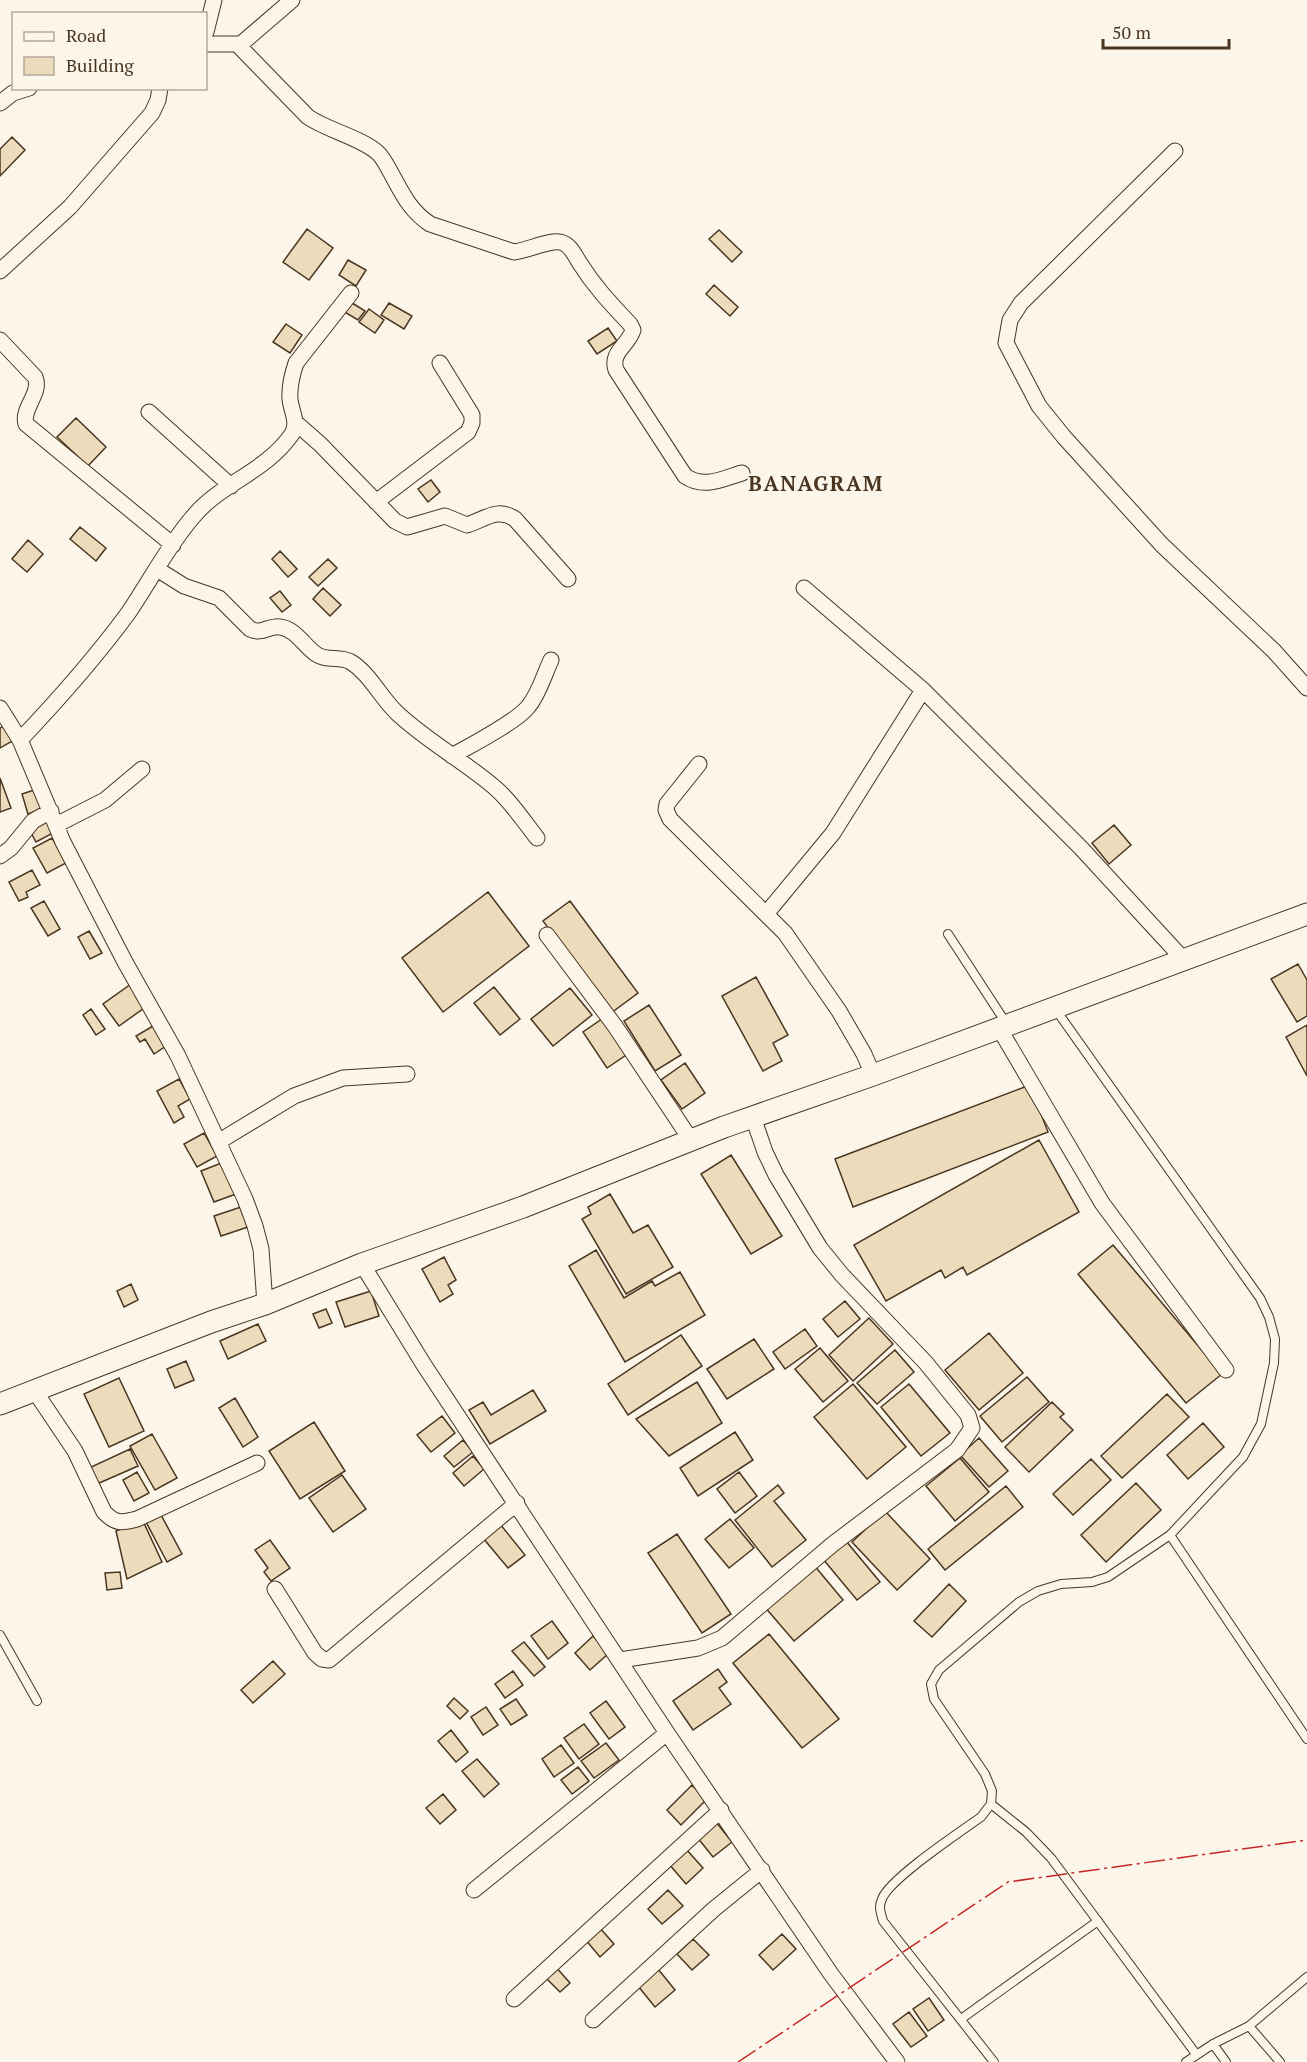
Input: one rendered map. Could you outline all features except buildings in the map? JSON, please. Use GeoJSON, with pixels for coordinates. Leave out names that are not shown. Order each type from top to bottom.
{"type":"FeatureCollection","features":[{"type":"Feature","properties":{"kind":"main road"},"geometry":{"type":"LineString","coordinates":[[0,1404],[212,1322],[265,1304],[362,1264],[523,1207],[691,1140],[1055,1009],[1307,914]]}},
{"type":"Feature","properties":{"kind":"street"},"geometry":{"type":"LineString","coordinates":[[207,28],[214,0]]}},
{"type":"Feature","properties":{"kind":"street"},"geometry":{"type":"LineString","coordinates":[[207,44],[238,45],[244,42],[292,0]]}},
{"type":"Feature","properties":{"kind":"street"},"geometry":{"type":"LineString","coordinates":[[238,45],[308,117],[322,127],[371,147],[380,155],[410,207],[430,224],[514,252],[551,242],[561,242],[570,246],[595,288],[630,324],[633,330],[631,337],[616,353],[614,363],[616,370],[685,476],[695,483],[705,484],[742,473]]}},
{"type":"Feature","properties":{"kind":"street"},"geometry":{"type":"LineString","coordinates":[[0,103],[12,93],[22,90]]}},
{"type":"Feature","properties":{"kind":"street"},"geometry":{"type":"LineString","coordinates":[[0,271],[70,207],[144,122],[155,106],[159,90]]}},
{"type":"Feature","properties":{"kind":"street"},"geometry":{"type":"LineString","coordinates":[[1175,151],[1021,303],[1010,320],[1006,343],[1039,405],[1064,437],[1162,544],[1274,651],[1307,688]]}},
{"type":"Feature","properties":{"kind":"street"},"geometry":{"type":"LineString","coordinates":[[20,740],[60,698],[128,613],[191,519],[205,503],[260,467],[293,433],[296,423],[290,399],[291,376],[296,363],[351,293]]}},
{"type":"Feature","properties":{"kind":"street"},"geometry":{"type":"LineString","coordinates":[[0,340],[35,377],[37,382],[37,388],[25,415],[26,424],[173,545]]}},
{"type":"Feature","properties":{"kind":"street"},"geometry":{"type":"LineString","coordinates":[[376,502],[468,432],[472,423],[472,415],[441,363]]}},
{"type":"Feature","properties":{"kind":"street"},"geometry":{"type":"LineString","coordinates":[[148,411],[231,486]]}},
{"type":"Feature","properties":{"kind":"street"},"geometry":{"type":"LineString","coordinates":[[296,423],[320,444],[395,521],[406,527],[445,516],[467,525],[498,513],[507,513],[515,519],[568,579]]}},
{"type":"Feature","properties":{"kind":"street"},"geometry":{"type":"LineString","coordinates":[[157,569],[184,586],[219,598],[250,629],[256,632],[282,627],[291,631],[315,654],[324,658],[343,658],[351,662],[395,711],[416,730],[505,797],[537,838]]}},
{"type":"Feature","properties":{"kind":"street"},"geometry":{"type":"LineString","coordinates":[[804,588],[923,690],[1081,848],[1184,960]]}},
{"type":"Feature","properties":{"kind":"street"},"geometry":{"type":"LineString","coordinates":[[452,756],[527,709],[535,697],[551,660]]}},
{"type":"Feature","properties":{"kind":"street"},"geometry":{"type":"LineString","coordinates":[[766,914],[833,833],[923,690]]}},
{"type":"Feature","properties":{"kind":"street"},"geometry":{"type":"LineString","coordinates":[[0,708],[20,740],[63,842],[125,962],[178,1056],[218,1142],[255,1226],[261,1249],[265,1304]]}},
{"type":"Feature","properties":{"kind":"street"},"geometry":{"type":"LineString","coordinates":[[699,764],[667,804],[669,819],[766,914],[795,946],[839,1011],[864,1054],[873,1075]]}},
{"type":"Feature","properties":{"kind":"street"},"geometry":{"type":"LineString","coordinates":[[0,856],[11,848],[33,821],[54,818],[105,800],[142,769]]}},
{"type":"Feature","properties":{"kind":"street"},"geometry":{"type":"LineString","coordinates":[[547,935],[615,1026],[691,1140]]}},
{"type":"Feature","properties":{"kind":"street"},"geometry":{"type":"LineString","coordinates":[[1003,1027],[1102,1203],[1226,1370]]}},
{"type":"Feature","properties":{"kind":"street"},"geometry":{"type":"LineString","coordinates":[[218,1142],[294,1096],[358,1076],[407,1074]]}},
{"type":"Feature","properties":{"kind":"street"},"geometry":{"type":"LineString","coordinates":[[620,1660],[698,1648],[722,1638],[833,1544],[957,1450],[972,1428],[968,1415],[926,1364],[842,1275],[820,1248],[776,1175],[753,1117]]}},
{"type":"Feature","properties":{"kind":"street"},"geometry":{"type":"LineString","coordinates":[[362,1264],[424,1365],[667,1733],[831,1974],[897,2062]]}},
{"type":"Feature","properties":{"kind":"street"},"geometry":{"type":"LineString","coordinates":[[34,1390],[75,1451],[104,1512],[111,1520],[121,1523],[137,1519],[257,1463]]}},
{"type":"Feature","properties":{"kind":"street"},"geometry":{"type":"LineString","coordinates":[[274,1590],[315,1653],[322,1659],[329,1660],[517,1503]]}},
{"type":"Feature","properties":{"kind":"street"},"geometry":{"type":"LineString","coordinates":[[474,1890],[667,1733]]}},
{"type":"Feature","properties":{"kind":"street"},"geometry":{"type":"LineString","coordinates":[[514,1999],[721,1810]]}},
{"type":"Feature","properties":{"kind":"street"},"geometry":{"type":"LineString","coordinates":[[593,2020],[714,1909],[762,1870]]}},
{"type":"Feature","properties":{"kind":"lane"},"geometry":{"type":"LineString","coordinates":[[948,934],[1003,1027]]}},
{"type":"Feature","properties":{"kind":"lane"},"geometry":{"type":"LineString","coordinates":[[994,2062],[883,1921],[879,1908],[882,1897],[893,1882],[981,1817],[991,1804],[992,1791],[985,1774],[934,1699],[931,1684],[939,1670],[1019,1602],[1038,1591],[1061,1584],[1092,1582],[1108,1577],[1170,1535],[1243,1457],[1253,1442],[1267,1402],[1274,1363],[1275,1339],[1269,1317],[1260,1298],[1055,1009]]}},
{"type":"Feature","properties":{"kind":"lane"},"geometry":{"type":"LineString","coordinates":[[1170,1535],[1307,1739]]}},
{"type":"Feature","properties":{"kind":"lane"},"geometry":{"type":"LineString","coordinates":[[0,1635],[37,1701]]}},
{"type":"Feature","properties":{"kind":"lane"},"geometry":{"type":"LineString","coordinates":[[991,1804],[1026,1832],[1051,1858],[1196,2054]]}},
{"type":"Feature","properties":{"kind":"lane"},"geometry":{"type":"LineString","coordinates":[[961,2019],[1098,1921]]}},
{"type":"Feature","properties":{"kind":"lane"},"geometry":{"type":"LineString","coordinates":[[1186,2062],[1213,2044],[1249,2026],[1307,1977]]}},
{"type":"Feature","properties":{"kind":"lane"},"geometry":{"type":"LineString","coordinates":[[1249,2026],[1280,2062]]}},
{"type":"Feature","properties":{"kind":"lane"},"geometry":{"type":"LineString","coordinates":[[1213,2044],[1226,2062]]}},
{"type":"Feature","properties":{"kind":"power"},"geometry":{"type":"LineString","coordinates":[[738,2062],[1008,1882],[1307,1840]]}},
{"type":"Feature","properties":{"kind":"district","name":"BANAGRAM"},"geometry":{"type":"Point","coordinates":[816,483]}}]}
